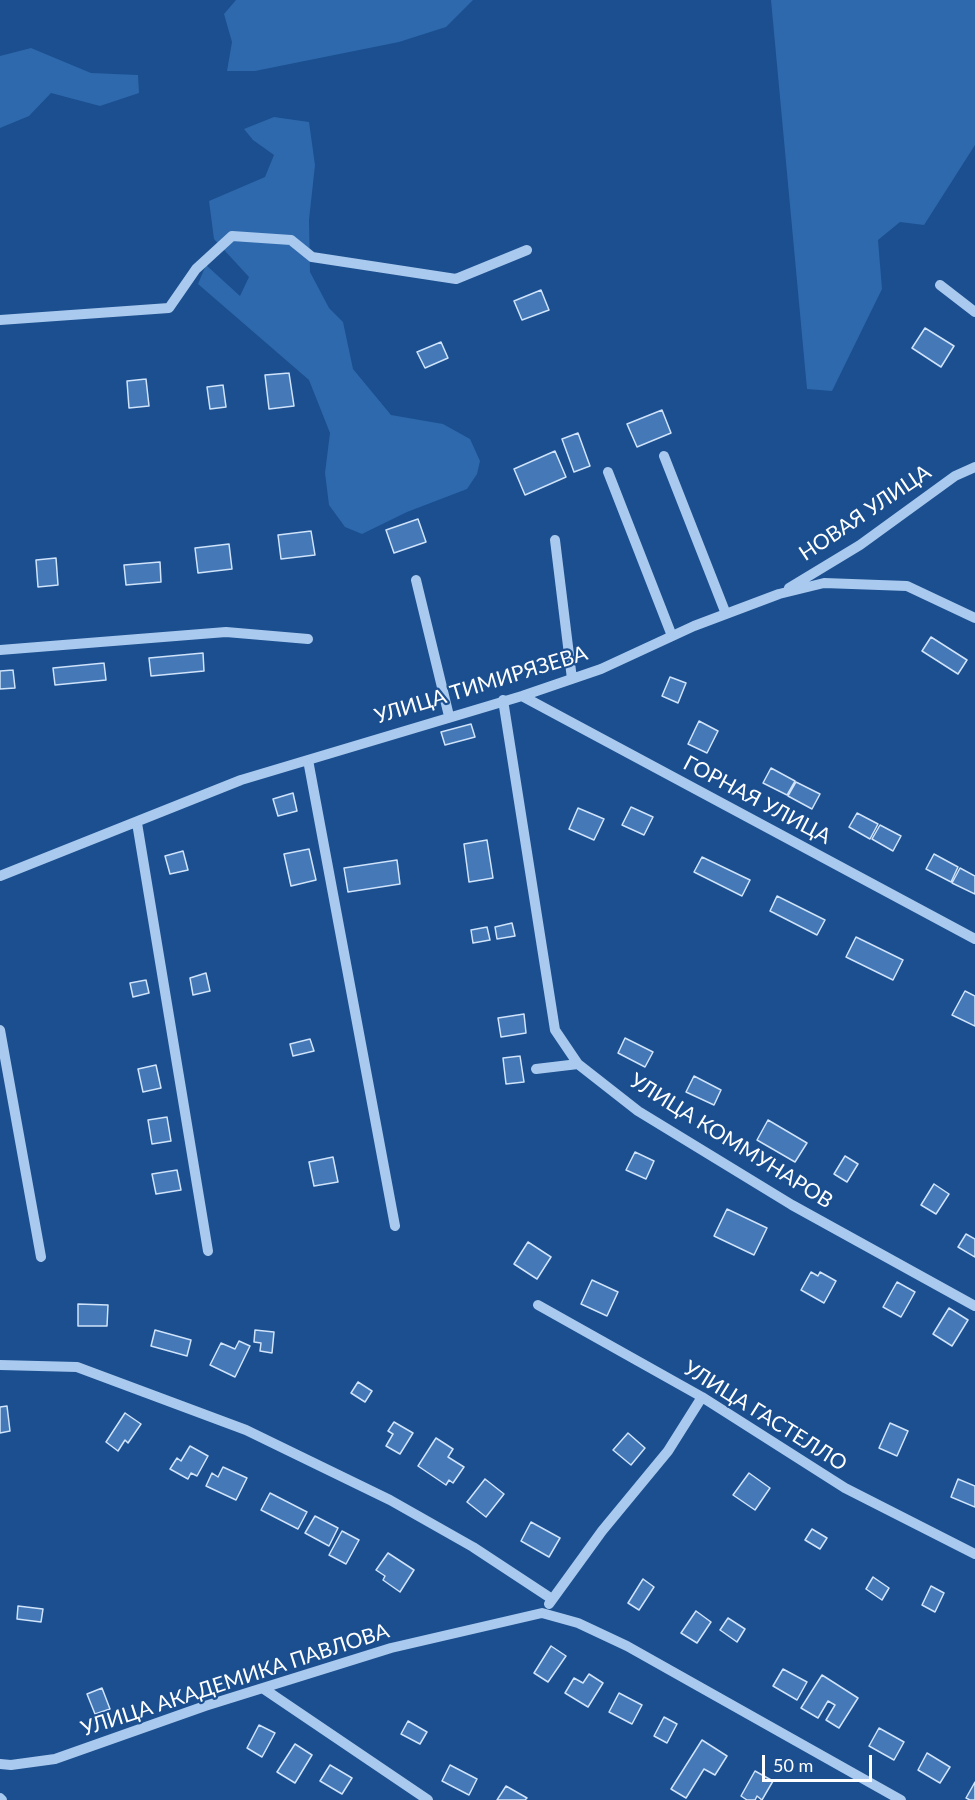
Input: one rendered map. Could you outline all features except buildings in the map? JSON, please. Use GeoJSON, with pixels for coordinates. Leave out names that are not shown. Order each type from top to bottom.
{"type":"FeatureCollection","features":[{"type":"Feature","properties":{"kind":"street"},"geometry":{"type":"LineString","coordinates":[[0,320],[169,308],[196,269],[232,236],[291,240],[312,257],[456,279],[527,250]]}},
{"type":"Feature","properties":{"kind":"street"},"geometry":{"type":"LineString","coordinates":[[940,285],[975,312]]}},
{"type":"Feature","properties":{"kind":"street"},"geometry":{"type":"LineString","coordinates":[[664,456],[726,614]]}},
{"type":"Feature","properties":{"kind":"street","name":"НОВАЯ УЛИЦА"},"geometry":{"type":"LineString","coordinates":[[779,594],[860,545],[955,476],[975,467]]}},
{"type":"Feature","properties":{"kind":"street"},"geometry":{"type":"LineString","coordinates":[[608,472],[672,636]]}},
{"type":"Feature","properties":{"kind":"street"},"geometry":{"type":"LineString","coordinates":[[555,540],[572,679]]}},
{"type":"Feature","properties":{"kind":"street"},"geometry":{"type":"LineString","coordinates":[[416,580],[449,716]]}},
{"type":"Feature","properties":{"kind":"street","name":"УЛИЦА ТИМИРЯЗЕВА"},"geometry":{"type":"LineString","coordinates":[[0,876],[241,780],[522,696],[601,669],[672,636],[779,594],[824,583],[907,586],[975,618]]}},
{"type":"Feature","properties":{"kind":"street"},"geometry":{"type":"LineString","coordinates":[[0,650],[226,632],[308,639]]}},
{"type":"Feature","properties":{"kind":"street","name":"ГОРНАЯ УЛИЦА"},"geometry":{"type":"LineString","coordinates":[[522,696],[975,939]]}},
{"type":"Feature","properties":{"kind":"street","name":"УЛИЦА КОММУНАРОВ"},"geometry":{"type":"LineString","coordinates":[[503,700],[555,1030],[578,1064],[638,1111],[792,1205],[975,1306]]}},
{"type":"Feature","properties":{"kind":"street"},"geometry":{"type":"LineString","coordinates":[[308,760],[395,1226]]}},
{"type":"Feature","properties":{"kind":"street"},"geometry":{"type":"LineString","coordinates":[[137,823],[208,1251]]}},
{"type":"Feature","properties":{"kind":"street"},"geometry":{"type":"LineString","coordinates":[[0,1030],[40,1257]]}},
{"type":"Feature","properties":{"kind":"street"},"geometry":{"type":"LineString","coordinates":[[536,1069],[578,1064]]}},
{"type":"Feature","properties":{"kind":"street","name":"УЛИЦА ГАСТЕЛЛО"},"geometry":{"type":"LineString","coordinates":[[538,1305],[702,1397],[845,1488],[975,1554]]}},
{"type":"Feature","properties":{"kind":"street"},"geometry":{"type":"LineString","coordinates":[[0,1365],[77,1367],[246,1430],[390,1500],[473,1547],[552,1599]]}},
{"type":"Feature","properties":{"kind":"street"},"geometry":{"type":"LineString","coordinates":[[542,1613],[602,1531],[668,1450],[702,1397]]}},
{"type":"Feature","properties":{"kind":"street","name":"УЛИЦА АКАДЕМИКА ПАВЛОВА"},"geometry":{"type":"LineString","coordinates":[[0,1764],[11,1765],[55,1759],[205,1706],[391,1648],[542,1613],[578,1623],[627,1646],[901,1800]]}},
{"type":"Feature","properties":{"kind":"street"},"geometry":{"type":"LineString","coordinates":[[264,1689],[428,1800]]}},
{"type":"Feature","properties":{"kind":"shaded area"},"geometry":{"type":"Polygon","coordinates":[[[236,0],[473,0],[446,27],[399,42],[255,71],[227,71],[232,42],[224,14],[236,0]]]}},
{"type":"Feature","properties":{"kind":"shaded area"},"geometry":{"type":"Polygon","coordinates":[[[771,0],[975,0],[975,145],[924,225],[900,222],[878,240],[882,289],[832,391],[807,389],[771,0]]]}},
{"type":"Feature","properties":{"kind":"shaded area"},"geometry":{"type":"Polygon","coordinates":[[[31,48],[91,73],[138,75],[139,93],[100,106],[51,93],[29,116],[0,128],[0,56],[31,48]]]}},
{"type":"Feature","properties":{"kind":"shaded area"},"geometry":{"type":"Polygon","coordinates":[[[274,117],[309,122],[315,165],[309,220],[310,272],[329,308],[343,322],[353,369],[391,415],[443,424],[470,439],[480,461],[477,474],[467,489],[407,512],[362,534],[345,527],[329,505],[325,473],[330,433],[309,380],[198,284],[206,265],[240,296],[249,277],[214,239],[209,201],[265,177],[274,155],[253,140],[244,129],[274,117]]]}}]}
